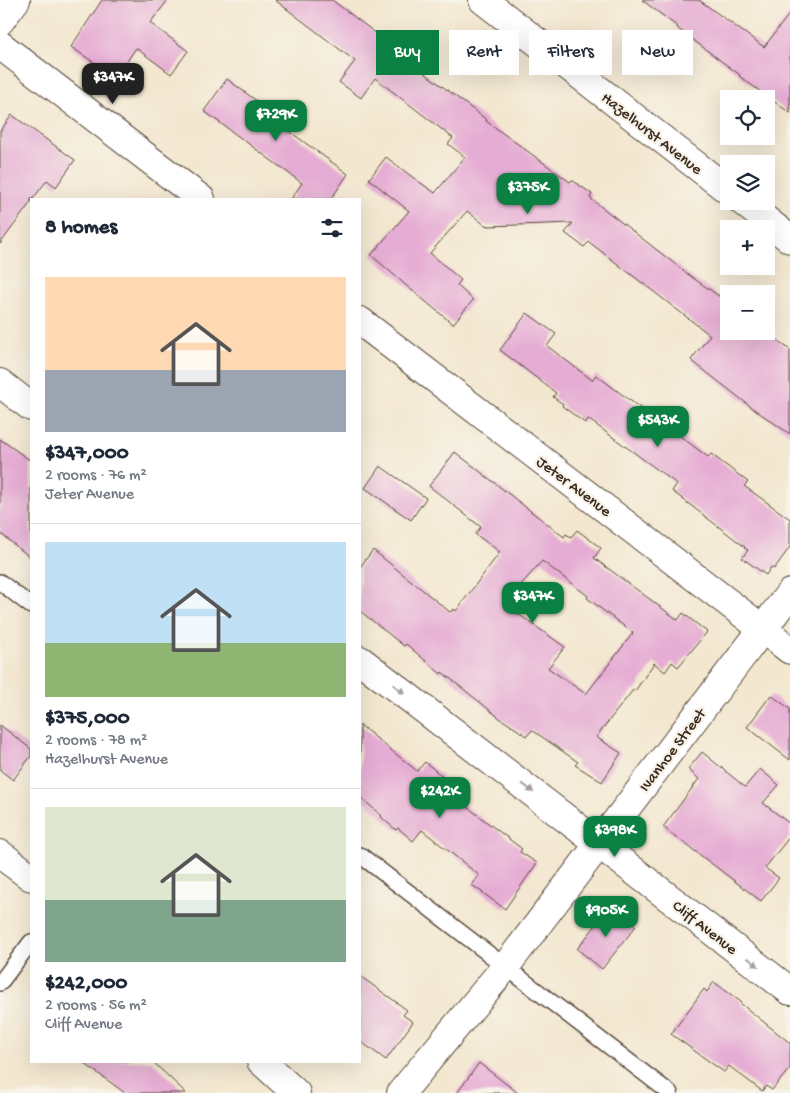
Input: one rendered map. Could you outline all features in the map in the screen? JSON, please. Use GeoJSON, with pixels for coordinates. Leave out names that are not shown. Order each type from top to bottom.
{"type":"FeatureCollection","features":[{"type":"Feature","properties":{"kind":"street"},"geometry":{"type":"LineString","coordinates":[[0,21],[16,0]]}},
{"type":"Feature","properties":{"kind":"street","name":"Hazelhurst Avenue"},"geometry":{"type":"LineString","coordinates":[[483,0],[720,184]]}},
{"type":"Feature","properties":{"kind":"street"},"geometry":{"type":"LineString","coordinates":[[0,45],[200,198]]}},
{"type":"Feature","properties":{"kind":"street"},"geometry":{"type":"LineString","coordinates":[[753,210],[790,239]]}},
{"type":"Feature","properties":{"kind":"street","name":"Jeter Avenue"},"geometry":{"type":"LineString","coordinates":[[361,322],[790,650]]}},
{"type":"Feature","properties":{"kind":"street"},"geometry":{"type":"LineString","coordinates":[[0,383],[30,406]]}},
{"type":"Feature","properties":{"kind":"street","name":"Ivanhoe Street"},"geometry":{"type":"LineString","coordinates":[[401,1093],[506,966],[790,592]]}},
{"type":"Feature","properties":{"kind":"street","name":"Cliff Avenue"},"geometry":{"type":"LineString","coordinates":[[361,661],[790,991]]}},
{"type":"Feature","properties":{"kind":"street"},"geometry":{"type":"LineString","coordinates":[[0,854],[30,876]]}},
{"type":"Feature","properties":{"kind":"street"},"geometry":{"type":"LineString","coordinates":[[263,1063],[296,1093]]}},
{"type":"Feature","properties":{"kind":"lane"},"geometry":{"type":"LineString","coordinates":[[0,582],[30,605]]}},
{"type":"Feature","properties":{"kind":"lane"},"geometry":{"type":"LineString","coordinates":[[361,856],[670,1093]]}},
{"type":"Feature","properties":{"kind":"lane"},"geometry":{"type":"LineString","coordinates":[[0,982],[30,943]]}},
{"type":"Feature","properties":{"kind":"building"},"geometry":{"type":"Polygon","coordinates":[[[102,0],[168,0],[150,23],[188,51],[171,74],[136,48],[116,77],[71,47],[102,0]]]}},
{"type":"Feature","properties":{"kind":"building"},"geometry":{"type":"Polygon","coordinates":[[[275,0],[332,0],[376,33],[376,75],[427,75],[486,121],[570,182],[572,180],[592,194],[590,198],[720,297],[720,340],[775,340],[775,338],[790,350],[790,434],[755,410],[691,360],[710,335],[589,242],[584,247],[565,233],[573,223],[489,226],[467,211],[430,253],[461,280],[457,285],[473,300],[453,324],[408,287],[371,255],[409,211],[369,179],[386,157],[435,193],[465,157],[448,144],[453,138],[375,78],[361,98],[339,82],[355,61],[275,0]]]}},
{"type":"Feature","properties":{"kind":"building"},"geometry":{"type":"Polygon","coordinates":[[[642,0],[699,0],[764,47],[790,13],[790,113],[775,102],[775,90],[758,90],[693,40],[693,30],[680,30],[642,0]]]}},
{"type":"Feature","properties":{"kind":"building"},"geometry":{"type":"Polygon","coordinates":[[[227,79],[292,127],[289,131],[348,174],[332,198],[292,198],[302,183],[204,111],[227,79]]]}},
{"type":"Feature","properties":{"kind":"building"},"geometry":{"type":"Polygon","coordinates":[[[12,115],[75,160],[56,187],[47,180],[34,198],[30,198],[30,203],[0,244],[0,131],[12,115]]]}},
{"type":"Feature","properties":{"kind":"building"},"geometry":{"type":"Polygon","coordinates":[[[527,313],[556,334],[547,346],[592,380],[596,375],[708,457],[711,454],[748,482],[744,486],[790,519],[790,547],[774,569],[771,567],[766,575],[742,558],[748,550],[672,491],[677,484],[588,419],[585,423],[562,406],[563,404],[553,397],[556,393],[500,350],[527,313]]]}},
{"type":"Feature","properties":{"kind":"building"},"geometry":{"type":"Polygon","coordinates":[[[0,439],[30,460],[30,557],[0,533],[0,439]]]}},
{"type":"Feature","properties":{"kind":"building"},"geometry":{"type":"Polygon","coordinates":[[[455,452],[564,537],[566,534],[571,537],[577,530],[601,548],[594,558],[678,620],[683,613],[707,632],[678,667],[672,662],[665,672],[654,663],[635,691],[633,690],[596,737],[621,753],[602,782],[575,765],[578,762],[532,730],[527,736],[501,719],[442,672],[441,674],[406,644],[404,646],[361,612],[361,566],[373,550],[450,612],[454,609],[456,611],[500,552],[475,534],[481,527],[429,486],[455,452]],[[542,561],[504,604],[565,647],[548,668],[586,694],[633,633],[587,598],[588,596],[542,561]]]}},
{"type":"Feature","properties":{"kind":"building"},"geometry":{"type":"Polygon","coordinates":[[[380,466],[426,498],[411,520],[365,488],[380,466]]]}},
{"type":"Feature","properties":{"kind":"building"},"geometry":{"type":"Polygon","coordinates":[[[771,695],[790,709],[790,760],[747,727],[771,695]]]}},
{"type":"Feature","properties":{"kind":"building"},"geometry":{"type":"Polygon","coordinates":[[[0,725],[30,748],[30,757],[13,780],[0,770],[0,725]]]}},
{"type":"Feature","properties":{"kind":"building"},"geometry":{"type":"Polygon","coordinates":[[[361,726],[417,771],[425,762],[442,776],[436,783],[522,849],[520,852],[537,863],[505,909],[472,885],[479,875],[422,830],[413,841],[398,828],[396,830],[361,798],[361,726]]]}},
{"type":"Feature","properties":{"kind":"building"},"geometry":{"type":"Polygon","coordinates":[[[702,752],[745,787],[760,769],[779,785],[763,803],[790,824],[790,836],[765,868],[779,878],[761,901],[663,827],[699,779],[688,769],[702,752]]]}},
{"type":"Feature","properties":{"kind":"building"},"geometry":{"type":"Polygon","coordinates":[[[611,906],[636,926],[602,969],[577,949],[611,906]]]}},
{"type":"Feature","properties":{"kind":"building"},"geometry":{"type":"Polygon","coordinates":[[[361,977],[407,1010],[403,1015],[413,1022],[386,1060],[361,1042],[361,977]]]}},
{"type":"Feature","properties":{"kind":"building"},"geometry":{"type":"Polygon","coordinates":[[[714,982],[790,1043],[790,1068],[772,1090],[766,1086],[762,1091],[729,1066],[724,1072],[671,1034],[704,989],[707,992],[714,982]]]}},
{"type":"Feature","properties":{"kind":"building"},"geometry":{"type":"Polygon","coordinates":[[[84,1063],[154,1063],[186,1093],[125,1093],[84,1063]]]}},
{"type":"Feature","properties":{"kind":"building"},"geometry":{"type":"Polygon","coordinates":[[[479,1063],[518,1093],[457,1093],[479,1063]]]}}]}
